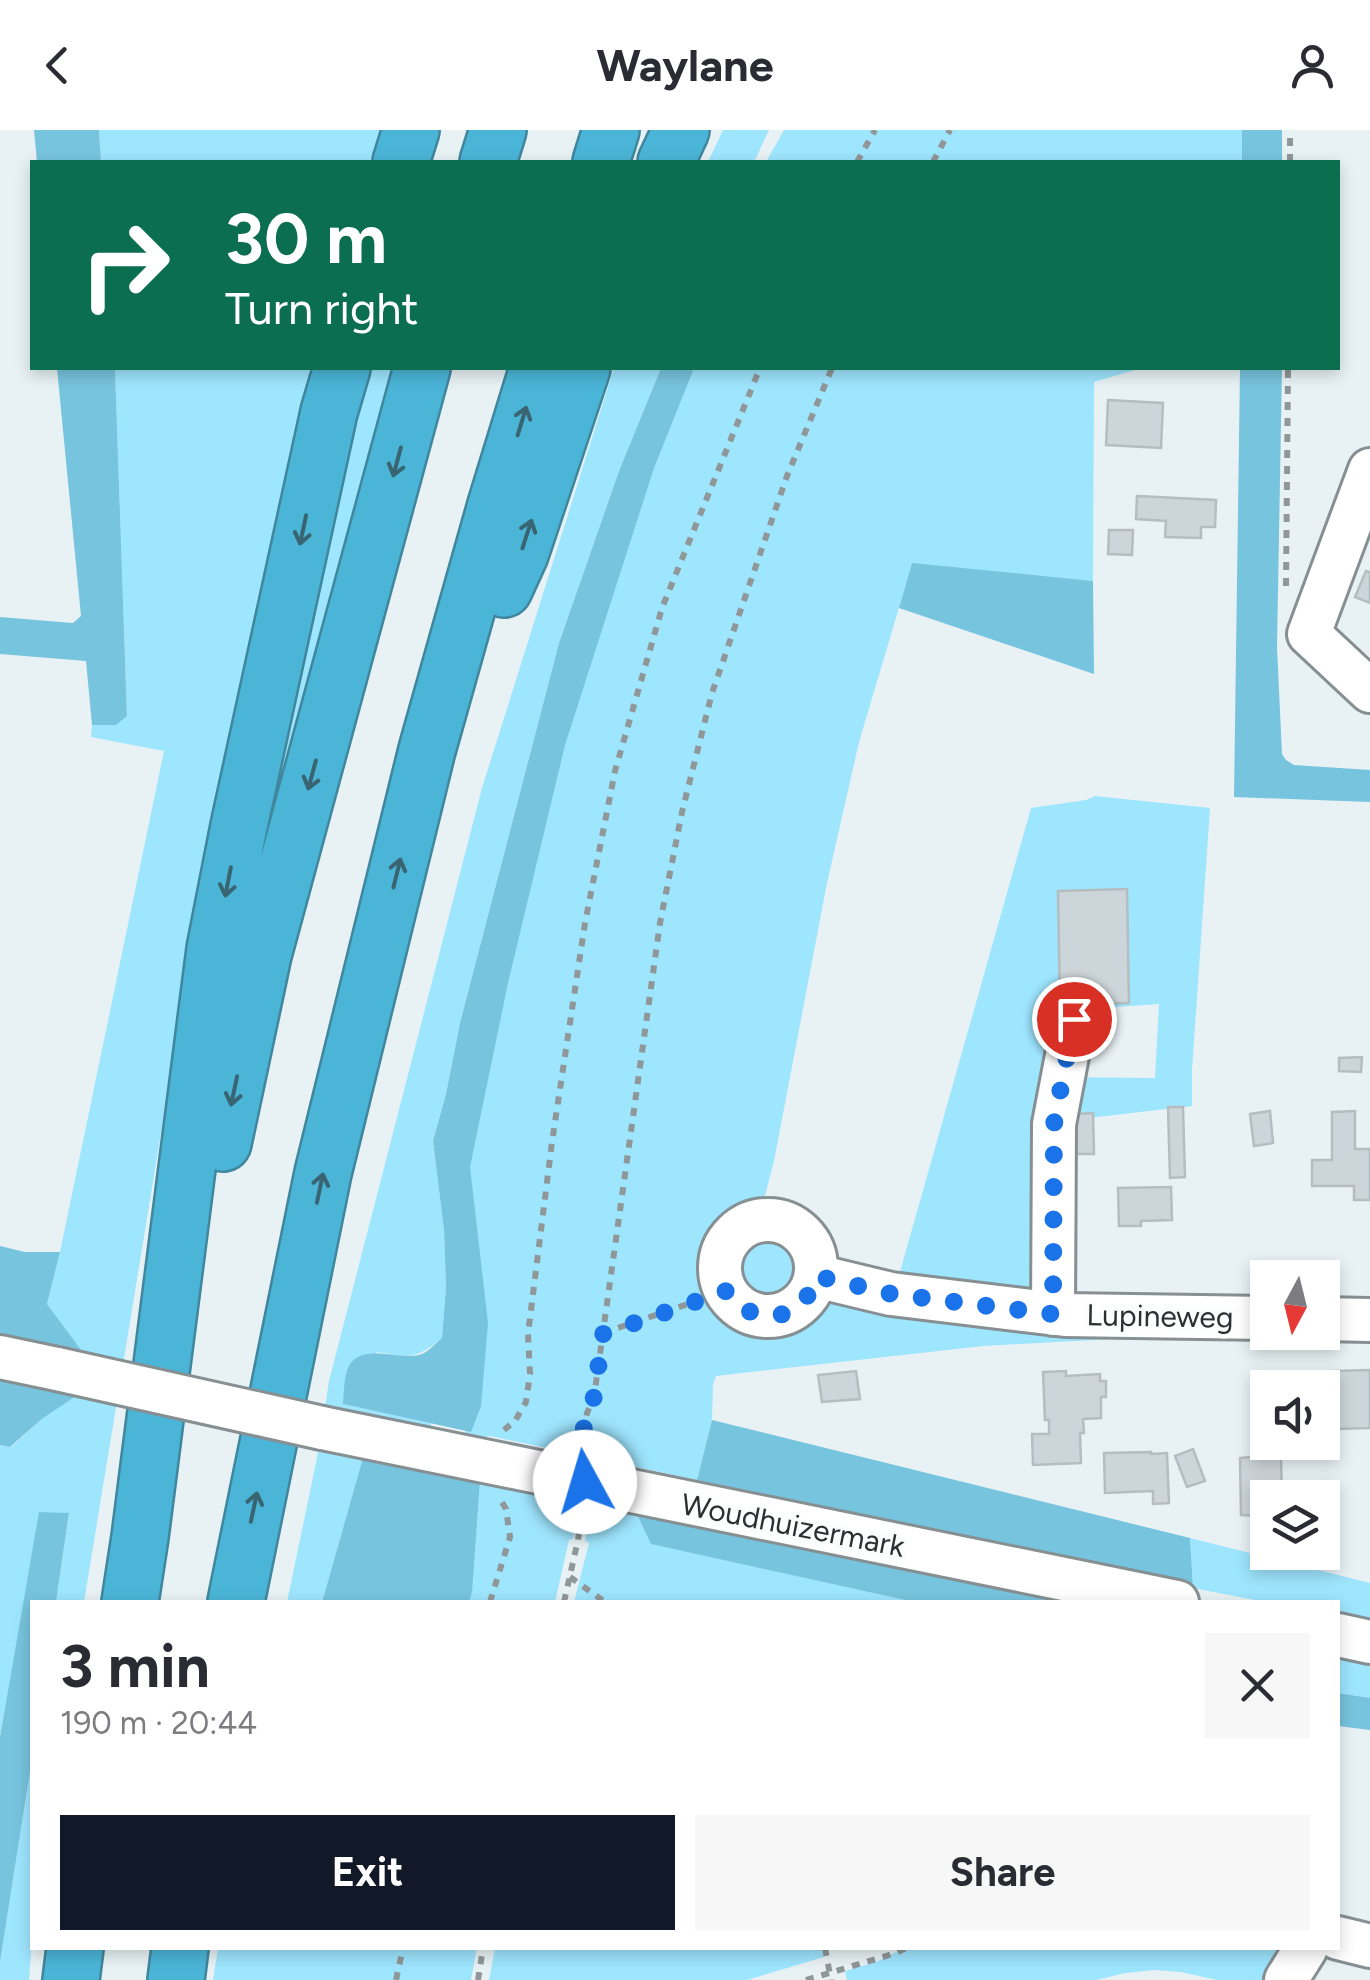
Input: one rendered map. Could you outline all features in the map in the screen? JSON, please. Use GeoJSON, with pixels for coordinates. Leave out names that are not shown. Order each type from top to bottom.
{"type":"FeatureCollection","features":[{"type":"Feature","properties":{"kind":"highway"},"geometry":{"type":"LineString","coordinates":[[403,160],[411,130]]}},
{"type":"Feature","properties":{"kind":"highway"},"geometry":{"type":"LineString","coordinates":[[489,160],[498,130]]}},
{"type":"Feature","properties":{"kind":"highway"},"geometry":{"type":"LineString","coordinates":[[602,160],[611,130]]}},
{"type":"Feature","properties":{"kind":"highway"},"geometry":{"type":"LineString","coordinates":[[667,160],[681,130]]}},
{"type":"Feature","properties":{"kind":"highway"},"geometry":{"type":"LineString","coordinates":[[130,1600],[215,949],[329,412],[341,370]]}},
{"type":"Feature","properties":{"kind":"highway"},"geometry":{"type":"LineString","coordinates":[[140,1537],[263,955],[421,370]]}},
{"type":"Feature","properties":{"kind":"highway"},"geometry":{"type":"LineString","coordinates":[[236,1600],[323,1173],[427,750],[537,370]]}},
{"type":"Feature","properties":{"kind":"highway"},"geometry":{"type":"LineString","coordinates":[[427,750],[520,554],[581,370]]}},
{"type":"Feature","properties":{"kind":"highway"},"geometry":{"type":"LineString","coordinates":[[71,1980],[75,1950]]}},
{"type":"Feature","properties":{"kind":"highway"},"geometry":{"type":"LineString","coordinates":[[176,1980],[180,1950]]}},
{"type":"Feature","properties":{"kind":"street"},"geometry":{"type":"LineString","coordinates":[[1370,470],[1309,634],[1370,690]]}},
{"type":"Feature","properties":{"kind":"street"},"geometry":{"type":"LineString","coordinates":[[1053,1314],[1054,1124],[1074,1019]]}},
{"type":"Feature","properties":{"kind":"street"},"geometry":{"type":"LineString","coordinates":[[774,1221],[795,1228],[807,1240],[815,1256],[816,1276],[810,1294],[798,1307],[778,1316],[763,1317],[742,1309],[726,1291],[720,1264],[726,1244],[738,1230],[756,1222],[774,1221]]}},
{"type":"Feature","properties":{"kind":"street","name":"Lupineweg"},"geometry":{"type":"LineString","coordinates":[[816,1276],[892,1294],[1053,1314],[1250,1318]]}},
{"type":"Feature","properties":{"kind":"street"},"geometry":{"type":"LineString","coordinates":[[1340,1319],[1370,1320]]}},
{"type":"Feature","properties":{"kind":"street","name":"Woudhuizermark"},"geometry":{"type":"LineString","coordinates":[[0,1357],[492,1464],[1166,1600]]}},
{"type":"Feature","properties":{"kind":"street"},"geometry":{"type":"LineString","coordinates":[[1340,1635],[1370,1642]]}},
{"type":"Feature","properties":{"kind":"street"},"geometry":{"type":"LineString","coordinates":[[1340,1938],[1370,1946]]}},
{"type":"Feature","properties":{"kind":"street"},"geometry":{"type":"LineString","coordinates":[[1286,1980],[1305,1950]]}},
{"type":"Feature","properties":{"kind":"path"},"geometry":{"type":"LineString","coordinates":[[858,160],[874,130]]}},
{"type":"Feature","properties":{"kind":"path"},"geometry":{"type":"LineString","coordinates":[[934,160],[950,130]]}},
{"type":"Feature","properties":{"kind":"path"},"geometry":{"type":"LineString","coordinates":[[1290,130],[1290,160]]}},
{"type":"Feature","properties":{"kind":"path"},"geometry":{"type":"LineString","coordinates":[[491,1600],[510,1538],[492,1464],[502,1432],[516,1421],[526,1402],[530,1374],[528,1334],[552,1142],[585,923],[615,771],[662,608],[759,370]]}},
{"type":"Feature","properties":{"kind":"path"},"geometry":{"type":"LineString","coordinates":[[564,1600],[578,1540],[579,1481],[587,1413],[594,1397],[660,923],[682,812],[712,693],[787,476],[831,370]]}},
{"type":"Feature","properties":{"kind":"path"},"geometry":{"type":"LineString","coordinates":[[1288,370],[1286,606],[1309,634]]}},
{"type":"Feature","properties":{"kind":"path"},"geometry":{"type":"LineString","coordinates":[[603,1334],[726,1291]]}},
{"type":"Feature","properties":{"kind":"path"},"geometry":{"type":"LineString","coordinates":[[570,1576],[602,1600]]}},
{"type":"Feature","properties":{"kind":"path"},"geometry":{"type":"LineString","coordinates":[[396,1980],[403,1950]]}},
{"type":"Feature","properties":{"kind":"path"},"geometry":{"type":"LineString","coordinates":[[478,1980],[483,1950]]}},
{"type":"Feature","properties":{"kind":"path"},"geometry":{"type":"LineString","coordinates":[[825,1950],[831,1976]]}},
{"type":"Feature","properties":{"kind":"path"},"geometry":{"type":"LineString","coordinates":[[806,1980],[831,1976],[903,1950]]}},
{"type":"Feature","properties":{"kind":"shaded area"},"geometry":{"type":"Polygon","coordinates":[[[34,130],[99,130],[101,160],[37,160],[34,130]]]}},
{"type":"Feature","properties":{"kind":"shaded area"},"geometry":{"type":"Polygon","coordinates":[[[99,130],[380,130],[372,160],[101,160],[99,130]]]}},
{"type":"Feature","properties":{"kind":"shaded area"},"geometry":{"type":"Polygon","coordinates":[[[723,130],[769,130],[755,160],[709,160],[723,130]]]}},
{"type":"Feature","properties":{"kind":"shaded area"},"geometry":{"type":"Polygon","coordinates":[[[784,130],[1242,130],[1242,160],[767,160],[784,130]]]}},
{"type":"Feature","properties":{"kind":"shaded area"},"geometry":{"type":"Polygon","coordinates":[[[1242,130],[1282,130],[1282,160],[1242,160],[1242,130]]]}},
{"type":"Feature","properties":{"kind":"shaded area"},"geometry":{"type":"Polygon","coordinates":[[[57,370],[115,370],[127,716],[116,725],[92,725],[86,661],[0,654],[0,617],[73,623],[81,616],[57,370]]]}},
{"type":"Feature","properties":{"kind":"shaded area"},"geometry":{"type":"Polygon","coordinates":[[[115,370],[318,370],[277,532],[161,1133],[84,1600],[56,1600],[69,1514],[40,1512],[0,1737],[0,1445],[11,1447],[43,1418],[29,1376],[37,1342],[79,1350],[47,1304],[164,751],[91,737],[92,725],[116,725],[127,715],[115,370]]]}},
{"type":"Feature","properties":{"kind":"shaded area"},"geometry":{"type":"Polygon","coordinates":[[[359,370],[400,370],[231,1012],[316,564],[359,370]]]}},
{"type":"Feature","properties":{"kind":"shaded area"},"geometry":{"type":"Polygon","coordinates":[[[613,370],[660,370],[619,471],[559,643],[433,1141],[444,1230],[446,1286],[442,1338],[412,1355],[377,1352],[343,1404],[431,1423],[427,1457],[367,1445],[323,1600],[287,1600],[329,1381],[482,788],[613,370]]]}},
{"type":"Feature","properties":{"kind":"shaded area"},"geometry":{"type":"Polygon","coordinates":[[[660,370],[693,370],[654,468],[565,745],[508,983],[470,1167],[488,1323],[481,1406],[471,1432],[343,1404],[352,1361],[370,1354],[422,1354],[442,1338],[446,1286],[444,1230],[433,1141],[559,643],[619,471],[660,370]]]}},
{"type":"Feature","properties":{"kind":"shaded area"},"geometry":{"type":"Polygon","coordinates":[[[673,370],[1135,370],[1094,382],[1093,581],[912,564],[859,742],[760,1215],[740,1222],[725,1235],[713,1270],[716,1290],[727,1307],[743,1319],[763,1325],[783,1324],[802,1315],[819,1297],[1130,1338],[983,1346],[716,1376],[712,1420],[697,1480],[465,1434],[469,1349],[448,1134],[541,756],[673,370]]]}},
{"type":"Feature","properties":{"kind":"shaded area"},"geometry":{"type":"Polygon","coordinates":[[[1240,370],[1282,370],[1277,647],[1282,754],[1294,765],[1370,770],[1370,802],[1234,797],[1240,370]]]}},
{"type":"Feature","properties":{"kind":"shaded area"},"geometry":{"type":"Polygon","coordinates":[[[912,563],[1093,581],[1094,674],[899,608],[912,563]]]}},
{"type":"Feature","properties":{"kind":"shaded area"},"geometry":{"type":"Polygon","coordinates":[[[1095,796],[1210,808],[1192,1106],[1063,1121],[1076,1308],[896,1286],[1031,808],[1095,796]],[[1126,890],[1058,891],[1060,1004],[1128,1003],[1126,890]],[[1159,1004],[1058,1011],[1050,1077],[1155,1078],[1159,1004]]]}},
{"type":"Feature","properties":{"kind":"shaded area"},"geometry":{"type":"Polygon","coordinates":[[[769,1231],[784,1234],[796,1243],[805,1255],[805,1285],[796,1297],[784,1306],[769,1309],[754,1306],[742,1297],[733,1285],[730,1270],[733,1255],[742,1243],[754,1234],[769,1231]]]}},
{"type":"Feature","properties":{"kind":"shaded area"},"geometry":{"type":"Polygon","coordinates":[[[0,1246],[25,1252],[60,1252],[47,1304],[81,1350],[0,1335],[0,1246]]]}},
{"type":"Feature","properties":{"kind":"shaded area"},"geometry":{"type":"Polygon","coordinates":[[[0,1370],[88,1388],[43,1418],[10,1447],[0,1445],[0,1370]]]}},
{"type":"Feature","properties":{"kind":"shaded area"},"geometry":{"type":"Polygon","coordinates":[[[712,1420],[1190,1538],[1193,1588],[697,1480],[712,1420]]]}},
{"type":"Feature","properties":{"kind":"shaded area"},"geometry":{"type":"Polygon","coordinates":[[[367,1444],[481,1466],[470,1600],[323,1600],[367,1444]]]}},
{"type":"Feature","properties":{"kind":"shaded area"},"geometry":{"type":"Polygon","coordinates":[[[481,1466],[578,1497],[580,1506],[573,1539],[569,1540],[555,1600],[450,1600],[481,1466]]]}},
{"type":"Feature","properties":{"kind":"shaded area"},"geometry":{"type":"Polygon","coordinates":[[[628,1495],[652,1544],[905,1600],[575,1600],[593,1513],[607,1501],[628,1495]]]}},
{"type":"Feature","properties":{"kind":"shaded area"},"geometry":{"type":"Polygon","coordinates":[[[628,1495],[1060,1588],[1057,1600],[905,1600],[651,1544],[628,1495]]]}},
{"type":"Feature","properties":{"kind":"shaded area"},"geometry":{"type":"Polygon","coordinates":[[[39,1512],[69,1513],[56,1600],[30,1600],[30,1772],[0,1962],[0,1737],[39,1512]]]}},
{"type":"Feature","properties":{"kind":"shaded area"},"geometry":{"type":"Polygon","coordinates":[[[1190,1538],[1250,1553],[1250,1570],[1318,1570],[1370,1583],[1370,1624],[1340,1617],[1340,1600],[1255,1600],[1193,1588],[1190,1538]]]}},
{"type":"Feature","properties":{"kind":"shaded area"},"geometry":{"type":"Polygon","coordinates":[[[1340,1643],[1370,1649],[1370,1698],[1340,1693],[1340,1643]]]}},
{"type":"Feature","properties":{"kind":"shaded area"},"geometry":{"type":"Polygon","coordinates":[[[1340,1693],[1370,1698],[1370,1730],[1340,1726],[1340,1693]]]}},
{"type":"Feature","properties":{"kind":"shaded area"},"geometry":{"type":"Polygon","coordinates":[[[30,1772],[29,1980],[0,1980],[30,1772]]]}},
{"type":"Feature","properties":{"kind":"shaded area"},"geometry":{"type":"Polygon","coordinates":[[[218,1950],[477,1950],[471,1980],[213,1980],[218,1950]]]}},
{"type":"Feature","properties":{"kind":"shaded area"},"geometry":{"type":"Polygon","coordinates":[[[495,1950],[822,1950],[824,1957],[747,1980],[489,1980],[495,1950]]]}},
{"type":"Feature","properties":{"kind":"shaded area"},"geometry":{"type":"Polygon","coordinates":[[[900,1950],[1293,1950],[1271,1980],[1217,1980],[1154,1970],[1096,1980],[847,1980],[845,1971],[900,1950]]]}},
{"type":"Feature","properties":{"kind":"building"},"geometry":{"type":"Polygon","coordinates":[[[1108,400],[1163,403],[1161,448],[1106,445],[1108,400]]]}},
{"type":"Feature","properties":{"kind":"building"},"geometry":{"type":"Polygon","coordinates":[[[1137,496],[1216,500],[1215,527],[1201,527],[1201,538],[1165,537],[1166,521],[1136,519],[1137,496]]]}},
{"type":"Feature","properties":{"kind":"building"},"geometry":{"type":"Polygon","coordinates":[[[1109,530],[1133,530],[1132,555],[1108,554],[1109,530]]]}},
{"type":"Feature","properties":{"kind":"building"},"geometry":{"type":"Polygon","coordinates":[[[1366,571],[1370,572],[1370,603],[1355,597],[1366,571]]]}},
{"type":"Feature","properties":{"kind":"building"},"geometry":{"type":"Polygon","coordinates":[[[1127,889],[1129,1003],[1060,1005],[1058,891],[1127,889]]]}},
{"type":"Feature","properties":{"kind":"building"},"geometry":{"type":"Polygon","coordinates":[[[1362,1057],[1361,1072],[1339,1071],[1339,1058],[1362,1057]]]}},
{"type":"Feature","properties":{"kind":"building"},"geometry":{"type":"Polygon","coordinates":[[[1168,1107],[1183,1107],[1185,1177],[1170,1178],[1168,1107]]]}},
{"type":"Feature","properties":{"kind":"building"},"geometry":{"type":"Polygon","coordinates":[[[1270,1111],[1273,1143],[1254,1146],[1250,1114],[1270,1111]]]}},
{"type":"Feature","properties":{"kind":"building"},"geometry":{"type":"Polygon","coordinates":[[[1355,1111],[1355,1149],[1370,1149],[1370,1200],[1354,1200],[1354,1186],[1312,1186],[1312,1160],[1332,1160],[1332,1112],[1355,1111]]]}},
{"type":"Feature","properties":{"kind":"building"},"geometry":{"type":"Polygon","coordinates":[[[1093,1113],[1094,1154],[1076,1154],[1075,1114],[1093,1113]]]}},
{"type":"Feature","properties":{"kind":"building"},"geometry":{"type":"Polygon","coordinates":[[[1171,1187],[1172,1220],[1119,1226],[1118,1188],[1171,1187]]]}},
{"type":"Feature","properties":{"kind":"building"},"geometry":{"type":"Polygon","coordinates":[[[1370,1370],[1370,1428],[1340,1429],[1340,1371],[1370,1370]]]}},
{"type":"Feature","properties":{"kind":"building"},"geometry":{"type":"Polygon","coordinates":[[[856,1371],[860,1399],[822,1402],[818,1375],[856,1371]]]}},
{"type":"Feature","properties":{"kind":"building"},"geometry":{"type":"Polygon","coordinates":[[[1066,1371],[1066,1376],[1100,1374],[1100,1381],[1106,1381],[1101,1418],[1083,1419],[1081,1463],[1033,1465],[1032,1434],[1049,1434],[1043,1372],[1066,1371]]]}},
{"type":"Feature","properties":{"kind":"building"},"geometry":{"type":"Polygon","coordinates":[[[1193,1449],[1205,1481],[1187,1487],[1175,1456],[1193,1449]]]}},
{"type":"Feature","properties":{"kind":"building"},"geometry":{"type":"Polygon","coordinates":[[[1104,1453],[1167,1453],[1169,1503],[1153,1504],[1153,1491],[1105,1493],[1104,1453]]]}},
{"type":"Feature","properties":{"kind":"building"},"geometry":{"type":"Polygon","coordinates":[[[1240,1458],[1281,1460],[1282,1480],[1250,1480],[1250,1515],[1241,1515],[1240,1458]]]}},
{"type":"Feature","properties":{"kind":"route"},"geometry":{"type":"LineString","coordinates":[[585,1482],[573,1480],[594,1397],[603,1334],[726,1291],[742,1309],[763,1317],[778,1316],[798,1307],[810,1294],[816,1276],[892,1294],[1053,1314],[1054,1124],[1074,1019]]}}]}
